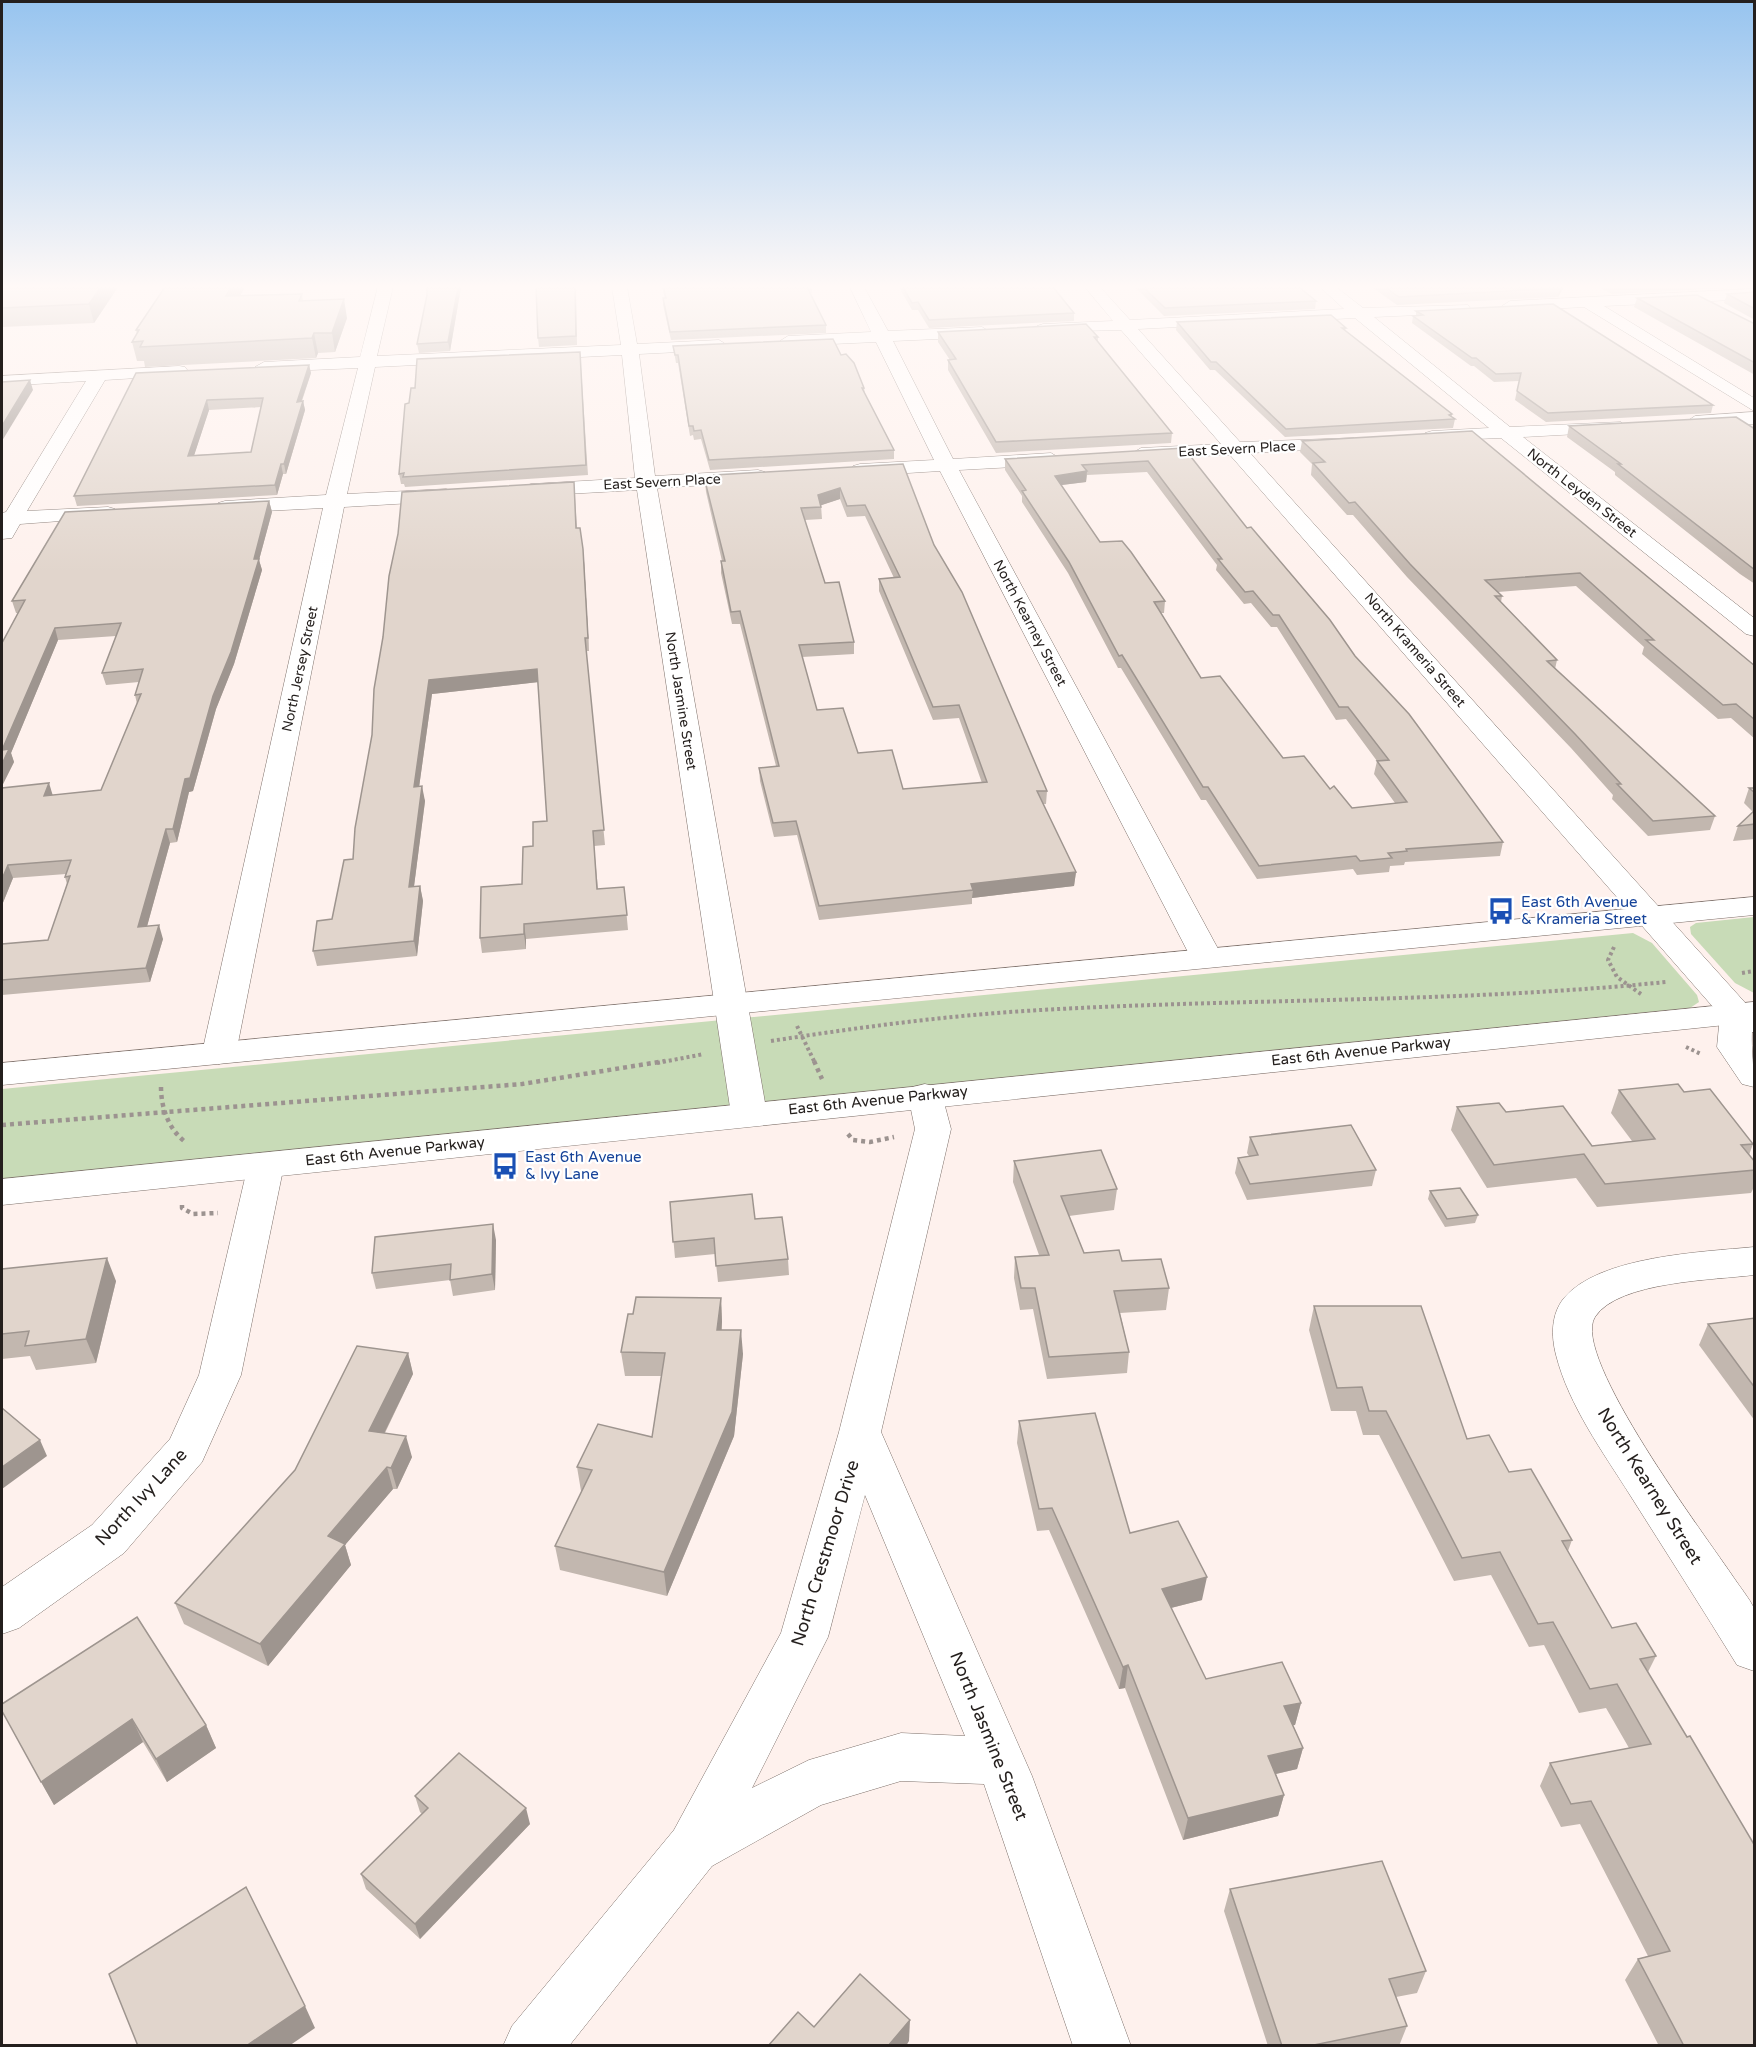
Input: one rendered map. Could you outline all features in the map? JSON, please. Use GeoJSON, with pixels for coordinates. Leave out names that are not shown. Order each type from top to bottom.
{"type":"FeatureCollection","features":[{"type":"Feature","properties":{"kind":"street"},"geometry":{"type":"LineString","coordinates":[[2,538],[7,519],[94,383]]}},
{"type":"Feature","properties":{"kind":"street","name":"North Jersey Street"},"geometry":{"type":"LineString","coordinates":[[219,1053],[335,501],[364,383]]}},
{"type":"Feature","properties":{"kind":"street","name":"North Jasmine Street"},"geometry":{"type":"LineString","coordinates":[[634,383],[646,484],[748,1114]]}},
{"type":"Feature","properties":{"kind":"street","name":"North Kearney Street"},"geometry":{"type":"LineString","coordinates":[[906,383],[946,464],[1207,958]]}},
{"type":"Feature","properties":{"kind":"street","name":"North Krameria Street"},"geometry":{"type":"LineString","coordinates":[[1177,383],[1705,978],[1749,1016]]}},
{"type":"Feature","properties":{"kind":"street","name":"North Leyden Street"},"geometry":{"type":"LineString","coordinates":[[1445,383],[1755,629]]}},
{"type":"Feature","properties":{"kind":"street"},"geometry":{"type":"LineString","coordinates":[[1717,383],[1755,406]]}},
{"type":"Feature","properties":{"kind":"street"},"geometry":{"type":"LineString","coordinates":[[1671,423],[1755,418]]}},
{"type":"Feature","properties":{"kind":"street"},"geometry":{"type":"LineString","coordinates":[[1412,438],[1636,425]]}},
{"type":"Feature","properties":{"kind":"street","name":"East Severn Place"},"geometry":{"type":"LineString","coordinates":[[1121,455],[1365,441]]}},
{"type":"Feature","properties":{"kind":"street"},"geometry":{"type":"LineString","coordinates":[[842,471],[1074,458]]}},
{"type":"Feature","properties":{"kind":"street","name":"East Severn Place"},"geometry":{"type":"LineString","coordinates":[[514,491],[773,476]]}},
{"type":"Feature","properties":{"kind":"street"},"geometry":{"type":"LineString","coordinates":[[204,508],[466,494]]}},
{"type":"Feature","properties":{"kind":"street"},"geometry":{"type":"LineString","coordinates":[[7,519],[132,512]]}},
{"type":"Feature","properties":{"kind":"street"},"geometry":{"type":"LineString","coordinates":[[2,1074],[1755,906]]}},
{"type":"Feature","properties":{"kind":"street"},"geometry":{"type":"LineString","coordinates":[[1748,1069],[1734,1047],[1749,1016]]}},
{"type":"Feature","properties":{"kind":"street","name":"East 6th Avenue Parkway"},"geometry":{"type":"LineString","coordinates":[[2,1192],[831,1105],[929,1112],[1662,1021],[1749,1016]]}},
{"type":"Feature","properties":{"kind":"street","name":"North Crestmoor Drive"},"geometry":{"type":"LineString","coordinates":[[532,2046],[693,1848],[804,1637],[861,1432],[929,1112]]}},
{"type":"Feature","properties":{"kind":"street","name":"North Ivy Lane"},"geometry":{"type":"LineString","coordinates":[[2,1613],[108,1539],[187,1450],[220,1375],[266,1165]]}},
{"type":"Feature","properties":{"kind":"street","name":"North Kearney Street"},"geometry":{"type":"LineString","coordinates":[[1755,1262],[1650,1274],[1625,1280],[1591,1297],[1576,1311],[1575,1335],[1578,1361],[1605,1417],[1755,1650]]}},
{"type":"Feature","properties":{"kind":"street","name":"North Jasmine Street"},"geometry":{"type":"LineString","coordinates":[[861,1432],[1001,1761],[1102,2046]]}},
{"type":"Feature","properties":{"kind":"street"},"geometry":{"type":"LineString","coordinates":[[693,1848],[809,1784],[901,1757],[1001,1761]]}},
{"type":"Feature","properties":{"kind":"path"},"geometry":{"type":"LineString","coordinates":[[1602,920],[1617,944],[1608,960],[1611,970],[1629,987],[1645,997],[1679,1042],[1692,1051],[1748,1069]]}},
{"type":"Feature","properties":{"kind":"path"},"geometry":{"type":"LineString","coordinates":[[2,1125],[168,1114],[226,1106],[366,1098],[522,1084],[601,1073],[800,1037],[1039,1010],[1442,999],[1629,987],[1755,971]]}},
{"type":"Feature","properties":{"kind":"path"},"geometry":{"type":"LineString","coordinates":[[790,998],[800,1037],[817,1062],[831,1105],[853,1140],[870,1142],[929,1112]]}},
{"type":"Feature","properties":{"kind":"path"},"geometry":{"type":"LineString","coordinates":[[167,1058],[160,1096],[174,1133],[181,1140],[193,1145],[186,1173],[182,1208],[192,1214],[257,1211]]}},
{"type":"Feature","properties":{"kind":"green space"},"geometry":{"type":"Polygon","coordinates":[[[1754,917],[1754,993],[1735,983],[1691,934],[1690,927],[1696,923],[1754,917]]]}},
{"type":"Feature","properties":{"kind":"green space"},"geometry":{"type":"Polygon","coordinates":[[[1633,933],[1652,943],[1697,995],[1699,1002],[1690,1008],[2,1180],[2,1089],[1633,933]]]}},
{"type":"Feature","properties":{"kind":"building"},"geometry":{"type":"Polygon","coordinates":[[[2,383],[28,383],[2,426],[2,383]]]}},
{"type":"Feature","properties":{"kind":"building"},"geometry":{"type":"Polygon","coordinates":[[[131,383],[303,383],[297,402],[303,401],[284,464],[281,464],[275,485],[74,496],[131,383]],[[263,398],[207,400],[188,456],[251,452],[263,398]]]}},
{"type":"Feature","properties":{"kind":"building"},"geometry":{"type":"Polygon","coordinates":[[[415,383],[582,383],[586,465],[403,477],[404,473],[399,474],[405,404],[409,403],[411,388],[415,388],[415,383]]]}},
{"type":"Feature","properties":{"kind":"building"},"geometry":{"type":"Polygon","coordinates":[[[682,383],[862,383],[864,388],[862,388],[894,450],[709,460],[701,430],[694,431],[693,426],[689,426],[682,383]]]}},
{"type":"Feature","properties":{"kind":"building"},"geometry":{"type":"Polygon","coordinates":[[[961,383],[1131,383],[1172,433],[996,442],[961,383]]]}},
{"type":"Feature","properties":{"kind":"building"},"geometry":{"type":"Polygon","coordinates":[[[1237,383],[1412,383],[1452,414],[1449,415],[1455,419],[1286,429],[1237,383]]]}},
{"type":"Feature","properties":{"kind":"building"},"geometry":{"type":"Polygon","coordinates":[[[1519,383],[1677,383],[1713,405],[1548,413],[1517,391],[1519,383]]]}},
{"type":"Feature","properties":{"kind":"building"},"geometry":{"type":"Polygon","coordinates":[[[1736,417],[1755,429],[1755,570],[1569,426],[1736,417]]]}},
{"type":"Feature","properties":{"kind":"building"},"geometry":{"type":"Polygon","coordinates":[[[1472,431],[1755,666],[1755,720],[1736,704],[1723,705],[1646,640],[1654,640],[1580,573],[1485,580],[1502,596],[1495,596],[1557,660],[1547,661],[1715,816],[1653,821],[1617,784],[1621,784],[1575,734],[1410,564],[1355,502],[1349,503],[1313,463],[1325,462],[1302,441],[1472,431]]]}},
{"type":"Feature","properties":{"kind":"building"},"geometry":{"type":"Polygon","coordinates":[[[1184,448],[1247,528],[1251,527],[1330,620],[1355,656],[1409,714],[1503,842],[1406,849],[1407,851],[1388,853],[1392,858],[1360,861],[1356,856],[1259,866],[1208,787],[1203,787],[1122,655],[1119,656],[1069,562],[1022,491],[1026,490],[1005,459],[1184,448]],[[1148,461],[1082,465],[1087,471],[1055,476],[1100,542],[1122,541],[1131,552],[1165,601],[1154,602],[1201,678],[1220,676],[1283,758],[1304,756],[1330,789],[1334,786],[1352,808],[1407,802],[1377,761],[1389,760],[1348,707],[1339,707],[1279,615],[1273,615],[1253,591],[1245,592],[1218,559],[1222,559],[1148,461]]]}},
{"type":"Feature","properties":{"kind":"building"},"geometry":{"type":"Polygon","coordinates":[[[903,464],[934,545],[962,592],[1047,791],[1037,791],[1076,872],[971,884],[973,890],[819,906],[796,821],[773,823],[759,768],[779,766],[740,611],[731,612],[721,561],[725,561],[705,481],[715,481],[714,475],[903,464]],[[840,488],[818,495],[821,507],[801,508],[825,583],[839,582],[854,642],[799,645],[817,710],[843,708],[858,753],[892,750],[903,789],[987,782],[959,705],[933,707],[879,579],[900,577],[865,505],[847,506],[840,488]]]}},
{"type":"Feature","properties":{"kind":"building"},"geometry":{"type":"Polygon","coordinates":[[[574,482],[576,528],[580,528],[583,549],[588,638],[585,638],[604,830],[593,831],[597,889],[624,887],[627,915],[524,924],[524,934],[480,938],[481,887],[522,884],[523,847],[533,846],[533,822],[547,821],[537,669],[429,680],[414,787],[422,786],[409,887],[420,886],[414,941],[313,951],[317,921],[332,919],[344,860],[353,859],[355,828],[372,735],[374,689],[383,637],[389,576],[398,534],[402,492],[574,482]]]}},
{"type":"Feature","properties":{"kind":"building"},"geometry":{"type":"Polygon","coordinates":[[[269,501],[254,559],[259,559],[231,652],[213,696],[190,778],[185,779],[173,829],[166,829],[138,927],[159,925],[146,968],[2,980],[2,944],[48,940],[70,876],[65,877],[71,860],[8,865],[2,879],[2,788],[49,783],[44,796],[101,790],[141,694],[135,695],[143,669],[102,673],[121,623],[55,628],[2,750],[2,643],[25,600],[12,601],[65,512],[269,501]]]}},
{"type":"Feature","properties":{"kind":"building"},"geometry":{"type":"Polygon","coordinates":[[[9,749],[2,764],[2,750],[9,749]]]}},
{"type":"Feature","properties":{"kind":"building"},"geometry":{"type":"Polygon","coordinates":[[[1755,810],[1755,824],[1738,826],[1755,810]]]}},
{"type":"Feature","properties":{"kind":"building"},"geometry":{"type":"Polygon","coordinates":[[[1678,1084],[1684,1092],[1710,1089],[1753,1144],[1741,1145],[1755,1162],[1755,1170],[1605,1184],[1584,1154],[1494,1165],[1457,1107],[1499,1103],[1506,1112],[1563,1106],[1592,1146],[1655,1139],[1619,1090],[1678,1084]]]}},
{"type":"Feature","properties":{"kind":"building"},"geometry":{"type":"Polygon","coordinates":[[[1351,1125],[1376,1170],[1250,1184],[1238,1158],[1258,1155],[1250,1137],[1351,1125]]]}},
{"type":"Feature","properties":{"kind":"building"},"geometry":{"type":"Polygon","coordinates":[[[1101,1150],[1117,1189],[1061,1196],[1084,1253],[1119,1250],[1122,1261],[1161,1259],[1169,1288],[1114,1291],[1129,1352],[1049,1357],[1035,1288],[1021,1288],[1015,1257],[1049,1255],[1014,1161],[1101,1150]]]}},
{"type":"Feature","properties":{"kind":"building"},"geometry":{"type":"Polygon","coordinates":[[[1460,1188],[1478,1215],[1447,1219],[1430,1191],[1460,1188]]]}},
{"type":"Feature","properties":{"kind":"building"},"geometry":{"type":"Polygon","coordinates":[[[752,1194],[755,1219],[782,1217],[788,1259],[716,1266],[714,1238],[673,1242],[670,1202],[752,1194]]]}},
{"type":"Feature","properties":{"kind":"building"},"geometry":{"type":"Polygon","coordinates":[[[493,1224],[492,1274],[450,1280],[451,1264],[372,1273],[375,1237],[493,1224]]]}},
{"type":"Feature","properties":{"kind":"building"},"geometry":{"type":"Polygon","coordinates":[[[107,1258],[86,1339],[25,1346],[29,1331],[2,1334],[2,1269],[107,1258]]]}},
{"type":"Feature","properties":{"kind":"building"},"geometry":{"type":"Polygon","coordinates":[[[636,1297],[721,1298],[717,1330],[741,1330],[732,1412],[664,1572],[555,1546],[592,1470],[577,1467],[598,1424],[652,1437],[665,1353],[621,1352],[628,1314],[633,1314],[636,1297]]]}},
{"type":"Feature","properties":{"kind":"building"},"geometry":{"type":"Polygon","coordinates":[[[1314,1306],[1421,1306],[1467,1439],[1489,1435],[1509,1472],[1531,1469],[1572,1540],[1562,1541],[1612,1628],[1636,1623],[1656,1656],[1640,1659],[1687,1737],[1690,1736],[1755,1846],[1755,2046],[1684,2046],[1638,1959],[1670,1951],[1591,1801],[1571,1804],[1550,1763],[1651,1744],[1617,1684],[1590,1689],[1553,1622],[1538,1624],[1500,1552],[1462,1558],[1386,1411],[1369,1411],[1362,1387],[1337,1388],[1314,1306]]]}},
{"type":"Feature","properties":{"kind":"building"},"geometry":{"type":"Polygon","coordinates":[[[1755,1318],[1755,1388],[1708,1324],[1755,1318]]]}},
{"type":"Feature","properties":{"kind":"building"},"geometry":{"type":"Polygon","coordinates":[[[357,1346],[408,1353],[369,1431],[406,1436],[391,1468],[387,1467],[328,1536],[345,1544],[260,1644],[175,1603],[295,1470],[357,1346]]]}},
{"type":"Feature","properties":{"kind":"building"},"geometry":{"type":"Polygon","coordinates":[[[2,1408],[40,1440],[2,1467],[2,1408]]]}},
{"type":"Feature","properties":{"kind":"building"},"geometry":{"type":"Polygon","coordinates":[[[1095,1413],[1130,1533],[1178,1521],[1207,1577],[1162,1589],[1206,1679],[1282,1662],[1301,1703],[1284,1706],[1303,1748],[1268,1756],[1284,1795],[1188,1818],[1128,1665],[1123,1667],[1052,1508],[1039,1509],[1019,1421],[1095,1413]]]}},
{"type":"Feature","properties":{"kind":"building"},"geometry":{"type":"Polygon","coordinates":[[[137,1617],[206,1725],[156,1759],[132,1719],[41,1782],[2,1711],[2,1704],[137,1617]]]}},
{"type":"Feature","properties":{"kind":"building"},"geometry":{"type":"Polygon","coordinates":[[[459,1753],[526,1808],[415,1924],[361,1874],[428,1808],[415,1796],[459,1753]]]}},
{"type":"Feature","properties":{"kind":"building"},"geometry":{"type":"Polygon","coordinates":[[[1382,1861],[1426,1971],[1389,1979],[1407,2026],[1309,2046],[1282,2046],[1230,1889],[1382,1861]]]}},
{"type":"Feature","properties":{"kind":"building"},"geometry":{"type":"Polygon","coordinates":[[[246,1887],[305,2006],[246,2046],[138,2046],[109,1974],[246,1887]]]}},
{"type":"Feature","properties":{"kind":"building"},"geometry":{"type":"Polygon","coordinates":[[[860,1974],[910,2020],[888,2046],[768,2046],[798,2012],[814,2027],[860,1974]]]}},
{"type":"Feature","properties":{"kind":"place","name":"East 6th Avenue & Krameria Street"},"geometry":{"type":"Point","coordinates":[1501,911]}},
{"type":"Feature","properties":{"kind":"place","name":"East 6th Avenue & Ivy Lane"},"geometry":{"type":"Point","coordinates":[505,1166]}}]}
